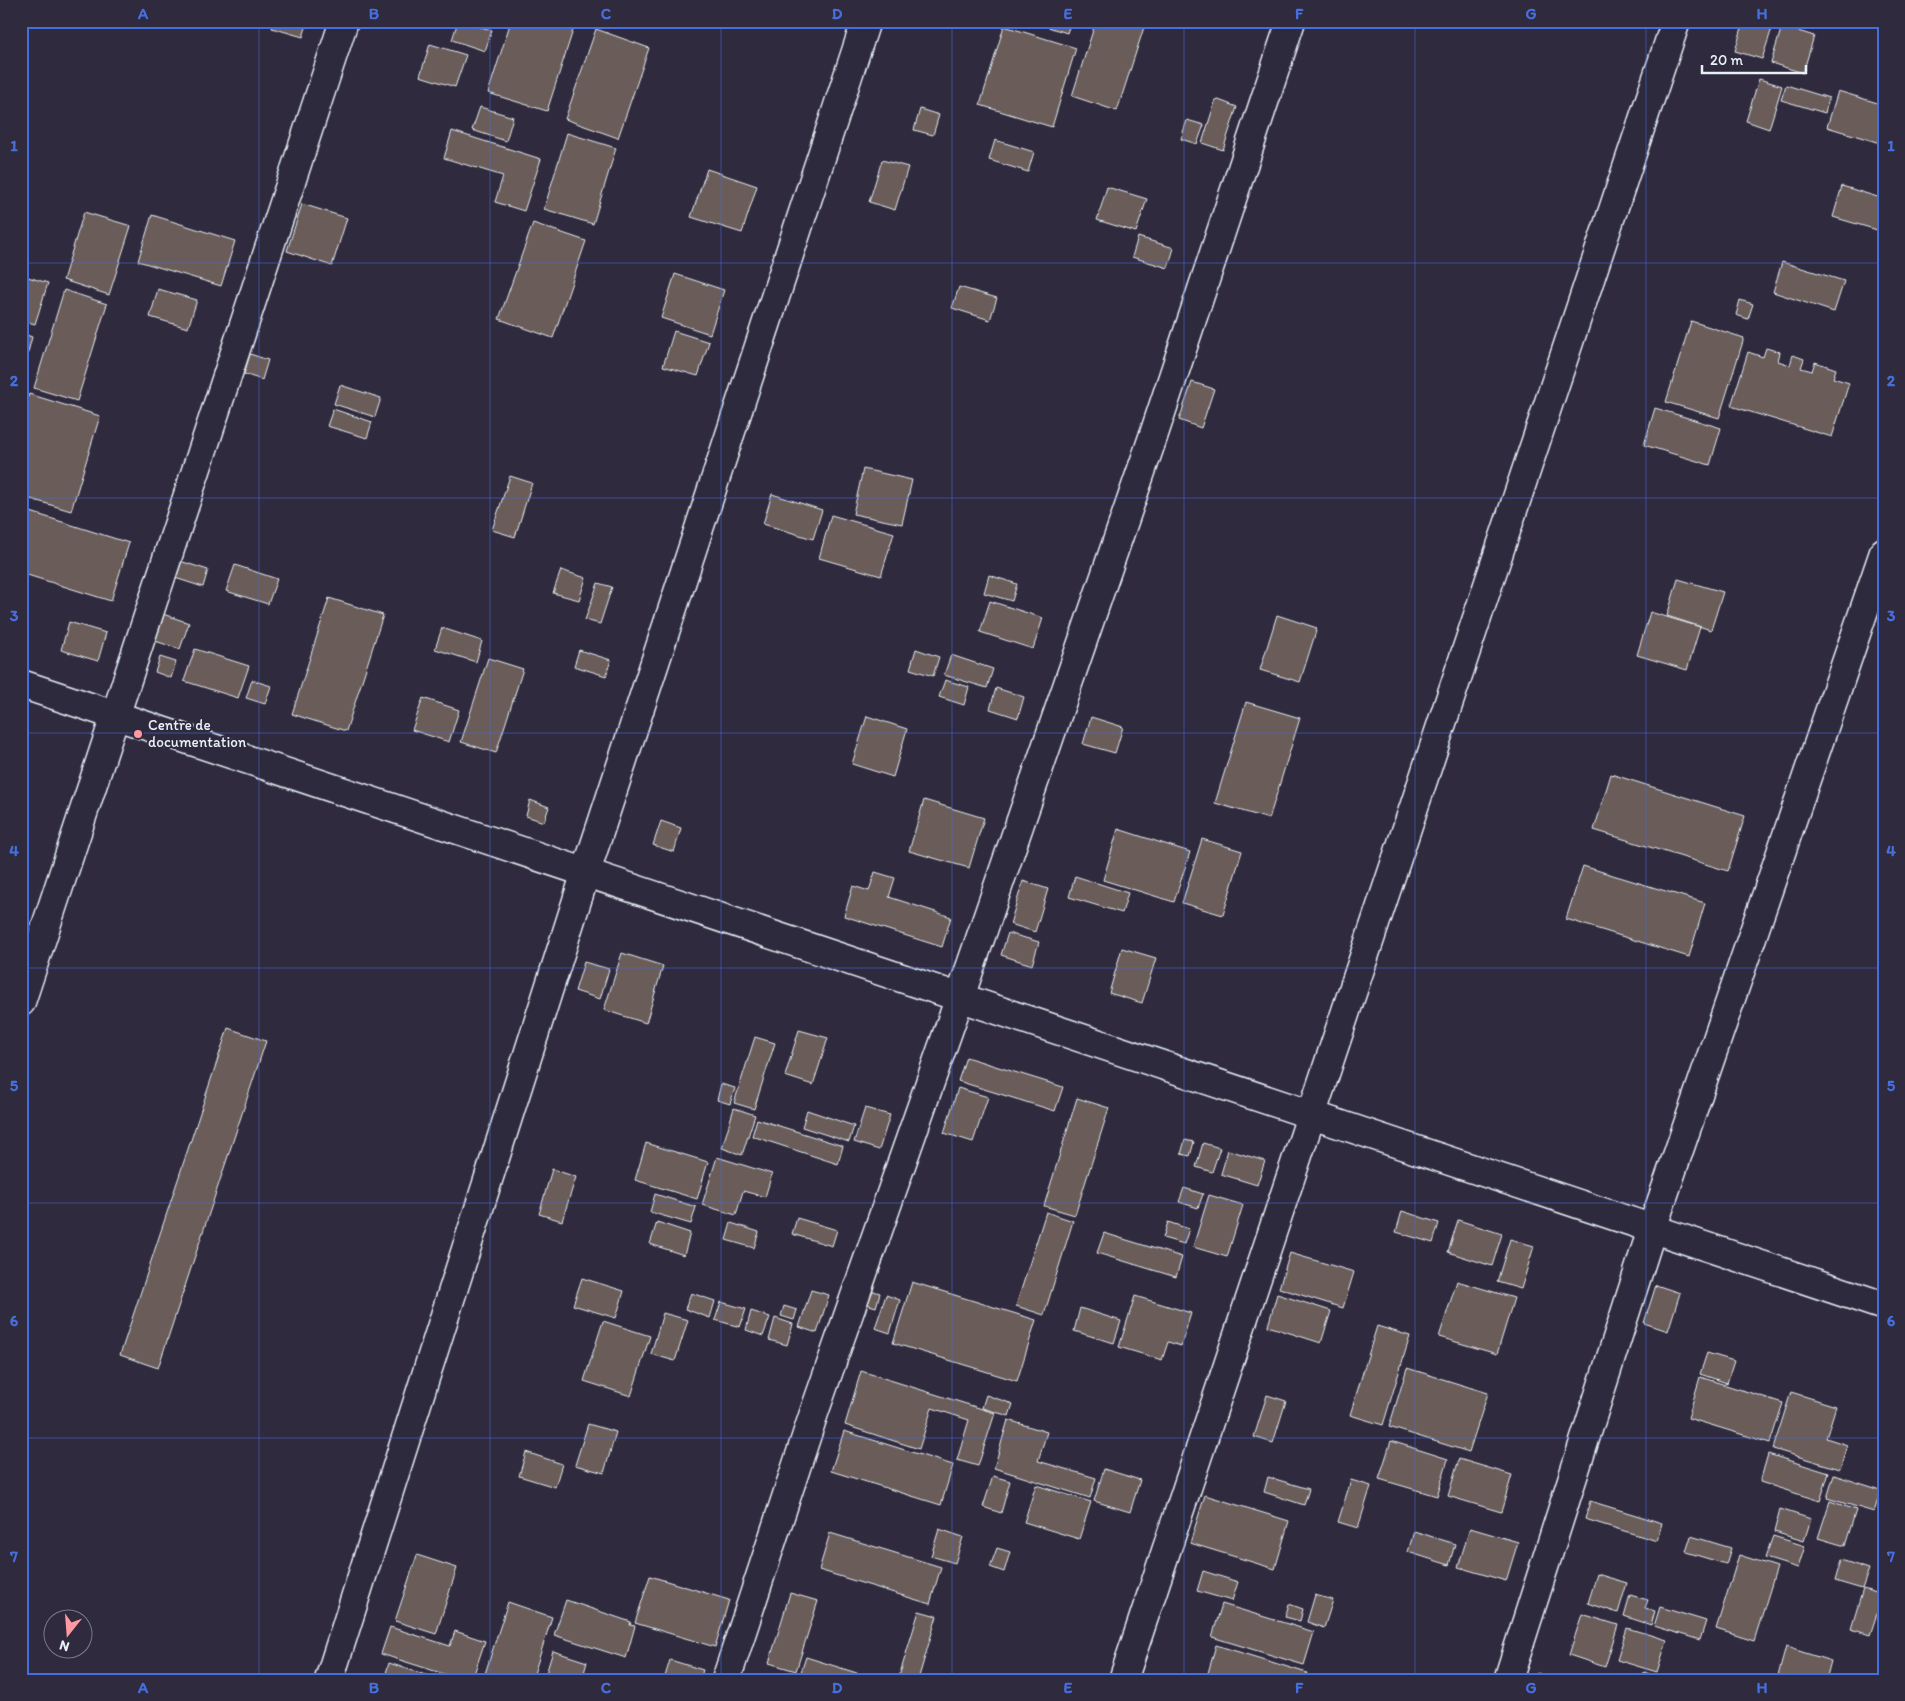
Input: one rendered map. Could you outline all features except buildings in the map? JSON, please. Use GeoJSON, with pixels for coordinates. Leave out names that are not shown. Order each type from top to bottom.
{"type":"FeatureCollection","features":[{"type":"Feature","properties":{"kind":"street"},"geometry":{"type":"LineString","coordinates":[[21,1002],[344,21]]}},
{"type":"Feature","properties":{"kind":"street"},"geometry":{"type":"LineString","coordinates":[[329,1680],[586,872],[866,21]]}},
{"type":"Feature","properties":{"kind":"street"},"geometry":{"type":"LineString","coordinates":[[726,1680],[815,1410],[1153,437],[1291,21]]}},
{"type":"Feature","properties":{"kind":"street"},"geometry":{"type":"LineString","coordinates":[[1123,1680],[1676,21]]}},
{"type":"Feature","properties":{"kind":"street"},"geometry":{"type":"LineString","coordinates":[[1508,1680],[1652,1229],[1884,552]]}},
{"type":"Feature","properties":{"kind":"street"},"geometry":{"type":"LineString","coordinates":[[21,684],[1884,1306]]}},
{"type":"Feature","properties":{"kind":"place","name":"Centre de documentation"},"geometry":{"type":"Point","coordinates":[138,734]}}]}
